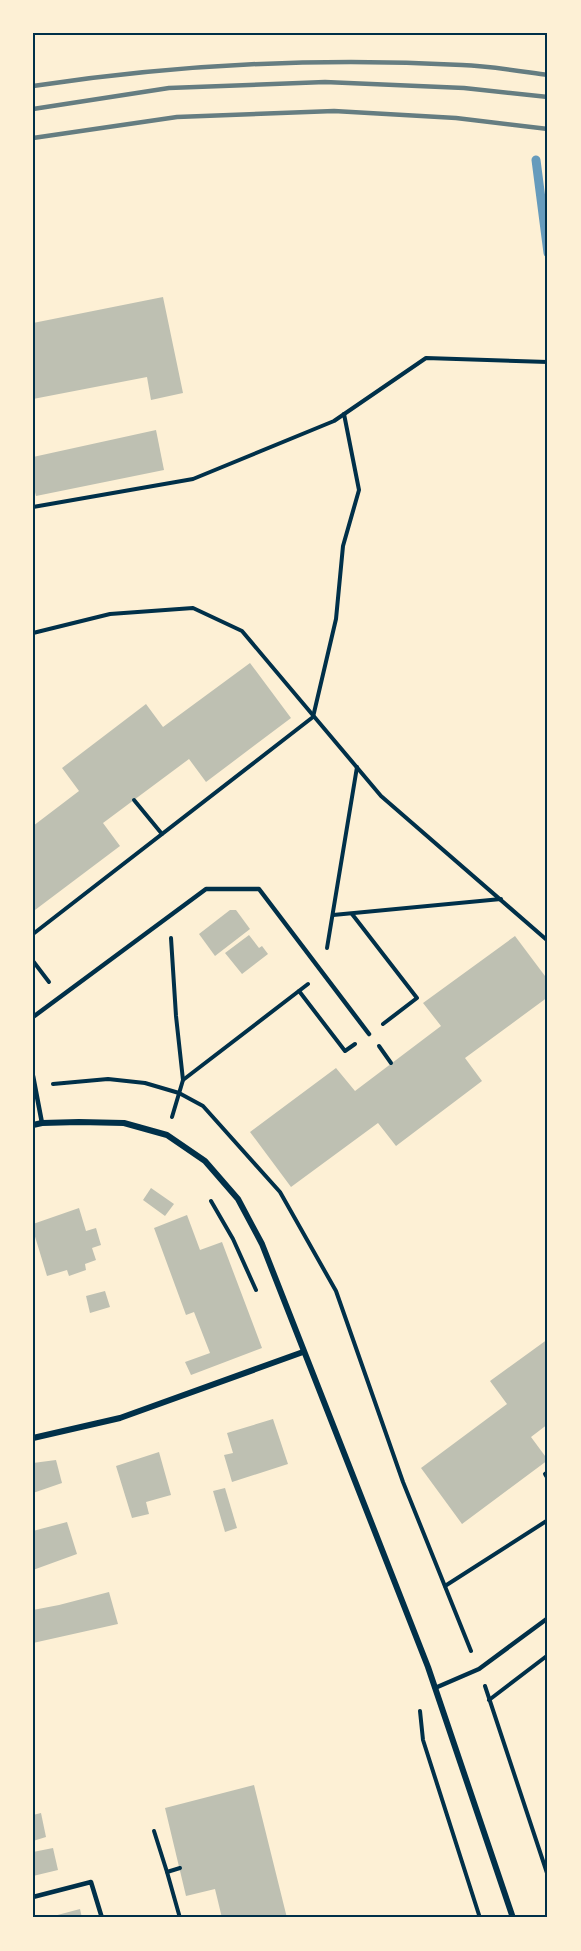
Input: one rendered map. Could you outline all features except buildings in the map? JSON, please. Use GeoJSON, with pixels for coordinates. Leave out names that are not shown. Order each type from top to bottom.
{"type":"FeatureCollection","features":[{"type":"Feature","properties":{"kind":"street"},"geometry":{"type":"LineString","coordinates":[[33,1125],[42,1123],[124,1123],[167,1135],[205,1161],[238,1199],[262,1244],[435,1688],[513,1918]]}},
{"type":"Feature","properties":{"kind":"street"},"geometry":{"type":"LineString","coordinates":[[33,1438],[120,1418],[303,1352]]}},
{"type":"Feature","properties":{"kind":"lane"},"geometry":{"type":"LineString","coordinates":[[33,1017],[206,889],[259,889],[369,1034]]}},
{"type":"Feature","properties":{"kind":"lane"},"geometry":{"type":"LineString","coordinates":[[33,1077],[42,1123]]}},
{"type":"Feature","properties":{"kind":"lane"},"geometry":{"type":"LineString","coordinates":[[435,1688],[478,1669],[548,1618]]}},
{"type":"Feature","properties":{"kind":"lane"},"geometry":{"type":"LineString","coordinates":[[33,1897],[91,1882],[102,1918]]}},
{"type":"Feature","properties":{"kind":"path"},"geometry":{"type":"LineString","coordinates":[[33,507],[193,479],[334,421],[426,358],[548,362]]}},
{"type":"Feature","properties":{"kind":"path"},"geometry":{"type":"LineString","coordinates":[[33,934],[313,717],[336,619],[344,546],[358,490],[344,414]]}},
{"type":"Feature","properties":{"kind":"path"},"geometry":{"type":"LineString","coordinates":[[33,633],[110,614],[193,608],[242,632],[381,796],[548,941]]}},
{"type":"Feature","properties":{"kind":"path"},"geometry":{"type":"LineString","coordinates":[[183,1080],[324,972],[357,768]]}},
{"type":"Feature","properties":{"kind":"path"},"geometry":{"type":"LineString","coordinates":[[134,800],[162,834]]}},
{"type":"Feature","properties":{"kind":"path"},"geometry":{"type":"LineString","coordinates":[[333,915],[501,900]]}},
{"type":"Feature","properties":{"kind":"path"},"geometry":{"type":"LineString","coordinates":[[167,1135],[183,1080],[176,1016],[170,915]]}},
{"type":"Feature","properties":{"kind":"path"},"geometry":{"type":"LineString","coordinates":[[33,961],[60,997]]}},
{"type":"Feature","properties":{"kind":"path"},"geometry":{"type":"LineString","coordinates":[[35,1086],[108,1079],[145,1083],[179,1093],[203,1106],[280,1192],[336,1291],[403,1482],[478,1669],[548,1876]]}},
{"type":"Feature","properties":{"kind":"path"},"geometry":{"type":"LineString","coordinates":[[205,1192],[233,1239],[260,1299]]}},
{"type":"Feature","properties":{"kind":"path"},"geometry":{"type":"LineString","coordinates":[[548,1472],[545,1474],[548,1479]]}},
{"type":"Feature","properties":{"kind":"path"},"geometry":{"type":"LineString","coordinates":[[445,1586],[548,1520]]}},
{"type":"Feature","properties":{"kind":"path"},"geometry":{"type":"LineString","coordinates":[[489,1700],[548,1655]]}},
{"type":"Feature","properties":{"kind":"path"},"geometry":{"type":"LineString","coordinates":[[419,1702],[423,1740],[480,1918]]}},
{"type":"Feature","properties":{"kind":"path"},"geometry":{"type":"LineString","coordinates":[[154,1830],[180,1918]]}},
{"type":"Feature","properties":{"kind":"path"},"geometry":{"type":"LineString","coordinates":[[167,1872],[180,1868]]}},
{"type":"Feature","properties":{"kind":"waterway"},"geometry":{"type":"LineString","coordinates":[[536,160],[548,253]]}},
{"type":"Feature","properties":{"kind":"railway"},"geometry":{"type":"LineString","coordinates":[[33,86],[193,68],[301,63],[462,65],[548,75]]}},
{"type":"Feature","properties":{"kind":"railway"},"geometry":{"type":"LineString","coordinates":[[33,109],[169,88],[325,82],[464,88],[548,97]]}},
{"type":"Feature","properties":{"kind":"railway"},"geometry":{"type":"LineString","coordinates":[[33,138],[177,117],[334,111],[456,118],[548,129]]}}]}
